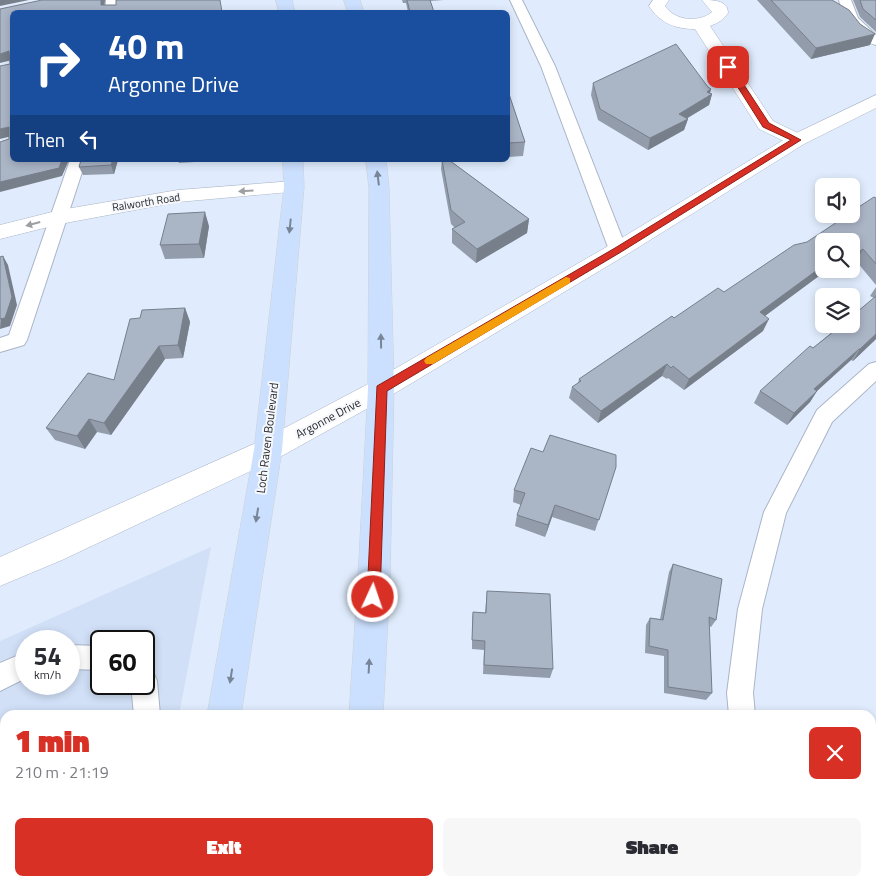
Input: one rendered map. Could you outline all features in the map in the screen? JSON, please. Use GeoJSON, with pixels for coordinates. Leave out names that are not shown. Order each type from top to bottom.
{"type":"FeatureCollection","features":[{"type":"Feature","properties":{"kind":"main road"},"geometry":{"type":"LineString","coordinates":[[661,0],[657,6],[664,16],[680,22],[700,23],[710,21],[720,13],[720,8],[710,0]]}},
{"type":"Feature","properties":{"kind":"main road"},"geometry":{"type":"LineString","coordinates":[[700,23],[766,125],[796,140]]}},
{"type":"Feature","properties":{"kind":"main road","name":"Argonne Drive"},"geometry":{"type":"LineString","coordinates":[[0,572],[52,550],[268,450],[381,389],[618,250],[796,140],[876,101]]}},
{"type":"Feature","properties":{"kind":"main road","name":"Loch Raven Boulevard"},"geometry":{"type":"LineString","coordinates":[[225,710],[268,450],[294,187],[293,162]]}},
{"type":"Feature","properties":{"kind":"main road"},"geometry":{"type":"LineString","coordinates":[[366,710],[374,577],[381,389],[379,188],[376,162]]}},
{"type":"Feature","properties":{"kind":"main road","name":"Ralworth Road"},"geometry":{"type":"LineString","coordinates":[[0,232],[60,217],[178,196],[294,187]]}},
{"type":"Feature","properties":{"kind":"lane"},"geometry":{"type":"LineString","coordinates":[[516,0],[548,66],[618,250]]}},
{"type":"Feature","properties":{"kind":"lane"},"geometry":{"type":"LineString","coordinates":[[845,0],[846,12],[858,28],[876,41]]}},
{"type":"Feature","properties":{"kind":"lane"},"geometry":{"type":"LineString","coordinates":[[0,345],[17,340],[77,162]]}},
{"type":"Feature","properties":{"kind":"lane"},"geometry":{"type":"LineString","coordinates":[[742,710],[740,694],[750,609],[775,512],[824,416],[876,369]]}},
{"type":"Feature","properties":{"kind":"lane"},"geometry":{"type":"LineString","coordinates":[[0,678],[15,669]]}},
{"type":"Feature","properties":{"kind":"lane"},"geometry":{"type":"LineString","coordinates":[[145,695],[147,710]]}},
{"type":"Feature","properties":{"kind":"shaded area"},"geometry":{"type":"Polygon","coordinates":[[[211,547],[180,710],[0,710],[0,641],[15,634],[15,695],[80,695],[80,630],[25,630],[211,547]]]}},
{"type":"Feature","properties":{"kind":"building"},"geometry":{"type":"Polygon","coordinates":[[[42,0],[101,0],[101,5],[116,5],[116,0],[220,0],[222,10],[10,10],[10,64],[9,51],[0,54],[0,9],[42,0]]]}},
{"type":"Feature","properties":{"kind":"building"},"geometry":{"type":"Polygon","coordinates":[[[407,0],[430,0],[433,10],[410,10],[407,0]]]}},
{"type":"Feature","properties":{"kind":"building"},"geometry":{"type":"Polygon","coordinates":[[[771,0],[832,0],[849,10],[860,24],[875,34],[816,48],[771,0]]]}},
{"type":"Feature","properties":{"kind":"building"},"geometry":{"type":"Polygon","coordinates":[[[860,0],[876,0],[876,20],[863,9],[860,0]]]}},
{"type":"Feature","properties":{"kind":"building"},"geometry":{"type":"Polygon","coordinates":[[[676,44],[711,89],[707,92],[712,94],[679,114],[688,119],[650,138],[600,109],[593,83],[676,44]]]}},
{"type":"Feature","properties":{"kind":"building"},"geometry":{"type":"Polygon","coordinates":[[[10,64],[10,162],[61,162],[59,168],[0,182],[0,142],[9,139],[9,127],[0,129],[0,66],[10,64]]]}},
{"type":"Feature","properties":{"kind":"building"},"geometry":{"type":"Polygon","coordinates":[[[510,97],[525,142],[510,143],[510,97]]]}},
{"type":"Feature","properties":{"kind":"building"},"geometry":{"type":"Polygon","coordinates":[[[80,162],[112,162],[111,165],[79,167],[80,162]]]}},
{"type":"Feature","properties":{"kind":"building"},"geometry":{"type":"Polygon","coordinates":[[[442,162],[452,162],[529,219],[477,249],[452,229],[465,222],[451,210],[442,162]]]}},
{"type":"Feature","properties":{"kind":"building"},"geometry":{"type":"Polygon","coordinates":[[[874,197],[876,198],[876,264],[863,249],[860,251],[860,233],[820,233],[836,223],[860,223],[860,206],[874,197]]]}},
{"type":"Feature","properties":{"kind":"building"},"geometry":{"type":"Polygon","coordinates":[[[205,212],[199,244],[160,245],[168,214],[205,212]]]}},
{"type":"Feature","properties":{"kind":"building"},"geometry":{"type":"Polygon","coordinates":[[[815,237],[815,272],[760,312],[769,319],[689,379],[673,366],[671,368],[667,364],[601,411],[572,387],[581,381],[579,379],[672,316],[674,318],[718,288],[724,292],[794,245],[807,242],[815,237]]]}},
{"type":"Feature","properties":{"kind":"building"},"geometry":{"type":"Polygon","coordinates":[[[3,256],[12,297],[5,318],[0,319],[0,257],[3,256]]]}},
{"type":"Feature","properties":{"kind":"building"},"geometry":{"type":"Polygon","coordinates":[[[876,296],[876,334],[814,389],[817,391],[794,413],[760,391],[810,346],[813,348],[832,333],[860,333],[860,309],[876,296]]]}},
{"type":"Feature","properties":{"kind":"building"},"geometry":{"type":"Polygon","coordinates":[[[185,308],[178,345],[159,346],[104,423],[89,419],[77,436],[46,428],[88,373],[114,380],[130,319],[140,318],[142,310],[185,308]]]}},
{"type":"Feature","properties":{"kind":"building"},"geometry":{"type":"Polygon","coordinates":[[[550,435],[616,455],[616,467],[599,520],[555,505],[548,525],[517,515],[525,493],[514,490],[531,448],[543,452],[550,435]]]}},
{"type":"Feature","properties":{"kind":"building"},"geometry":{"type":"Polygon","coordinates":[[[673,564],[722,579],[716,620],[709,617],[712,693],[668,687],[668,650],[649,646],[650,618],[663,620],[673,564]]]}},
{"type":"Feature","properties":{"kind":"building"},"geometry":{"type":"Polygon","coordinates":[[[487,591],[550,594],[553,669],[484,665],[485,641],[472,640],[473,612],[486,613],[487,591]]]}},
{"type":"Feature","properties":{"kind":"slow traffic"},"geometry":{"type":"LineString","coordinates":[[429,361],[566,280]]}},
{"type":"Feature","properties":{"kind":"route"},"geometry":{"type":"LineString","coordinates":[[373,597],[381,389],[618,250],[796,140],[766,125],[728,67]]}}]}
